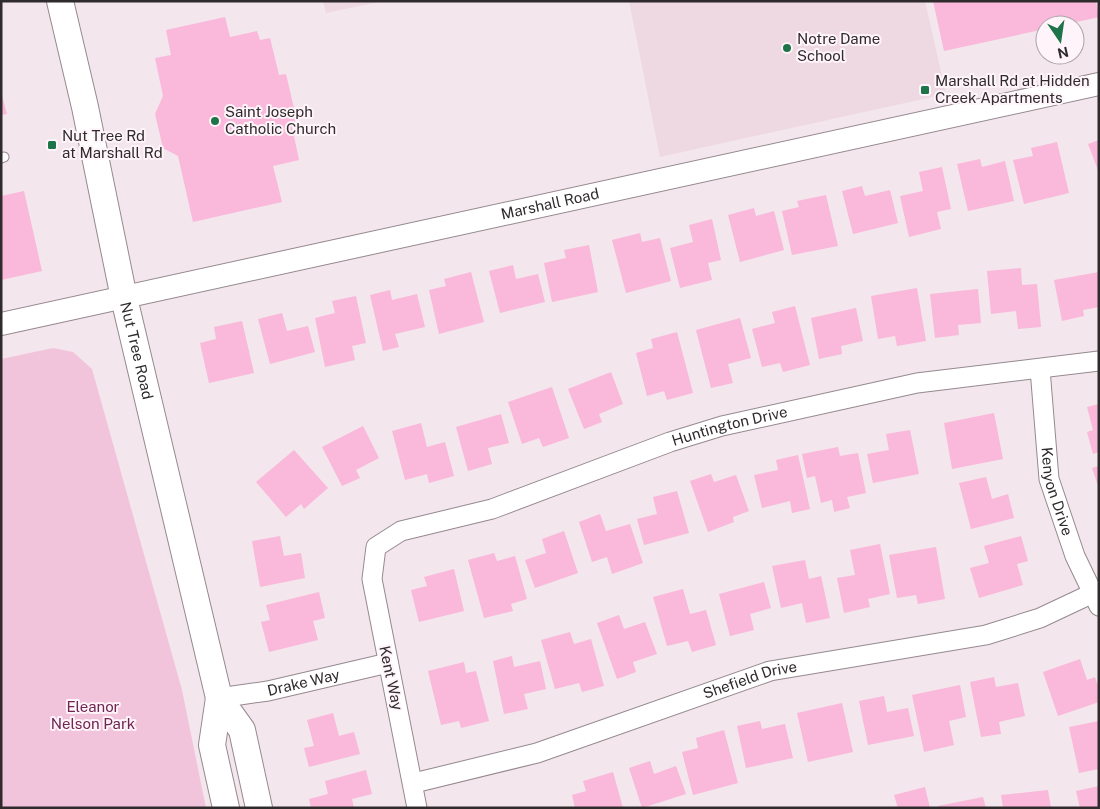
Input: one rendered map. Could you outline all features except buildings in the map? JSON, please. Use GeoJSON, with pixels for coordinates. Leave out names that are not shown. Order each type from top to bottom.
{"type":"FeatureCollection","features":[{"type":"Feature","properties":{"kind":"main road","name":"Nut Tree Road"},"geometry":{"type":"LineString","coordinates":[[60,1],[86,107],[124,298],[219,698],[212,745],[226,808]]}},
{"type":"Feature","properties":{"kind":"main road","name":"Nut Tree Road"},"geometry":{"type":"LineString","coordinates":[[219,698],[242,730],[259,808]]}},
{"type":"Feature","properties":{"kind":"street","name":"Marshall Road"},"geometry":{"type":"LineString","coordinates":[[1,324],[1099,84]]}},
{"type":"Feature","properties":{"kind":"street","name":"Huntington Drive"},"geometry":{"type":"LineString","coordinates":[[376,547],[401,531],[492,509],[670,442],[722,426],[876,390],[1099,360]]}},
{"type":"Feature","properties":{"kind":"street","name":"Kenyon Drive"},"geometry":{"type":"LineString","coordinates":[[1040,369],[1048,479],[1075,556],[1095,600]]}},
{"type":"Feature","properties":{"kind":"street","name":"Kent Way"},"geometry":{"type":"LineString","coordinates":[[376,547],[372,579],[414,783],[417,808]]}},
{"type":"Feature","properties":{"kind":"street","name":"Shefield Drive"},"geometry":{"type":"LineString","coordinates":[[414,783],[537,753],[770,671],[986,636],[1095,600]]}},
{"type":"Feature","properties":{"kind":"street","name":"Drake Way"},"geometry":{"type":"LineString","coordinates":[[219,698],[268,691],[388,663]]}},
{"type":"Feature","properties":{"kind":"shaded area"},"geometry":{"type":"Polygon","coordinates":[[[323,1],[383,1],[326,13],[323,1]]]}},
{"type":"Feature","properties":{"kind":"shaded area","name":"Notre Dame School"},"geometry":{"type":"Polygon","coordinates":[[[629,1],[925,1],[946,94],[660,157],[629,1]]]}},
{"type":"Feature","properties":{"kind":"green space","name":"Eleanor Nelson Park"},"geometry":{"type":"Polygon","coordinates":[[[53,348],[73,352],[92,369],[182,690],[206,808],[1,808],[1,359],[53,348]]]}},
{"type":"Feature","properties":{"kind":"place","name":"Notre Dame School"},"geometry":{"type":"Point","coordinates":[787,48]}},
{"type":"Feature","properties":{"kind":"place","name":"Marshall Rd at Hidden Creek Apartments"},"geometry":{"type":"Point","coordinates":[925,90]}},
{"type":"Feature","properties":{"kind":"place","name":"Saint Joseph Catholic Church"},"geometry":{"type":"Point","coordinates":[215,121]}},
{"type":"Feature","properties":{"kind":"place","name":"Nut Tree Rd at Marshall Rd"},"geometry":{"type":"Point","coordinates":[52,145]}}]}
